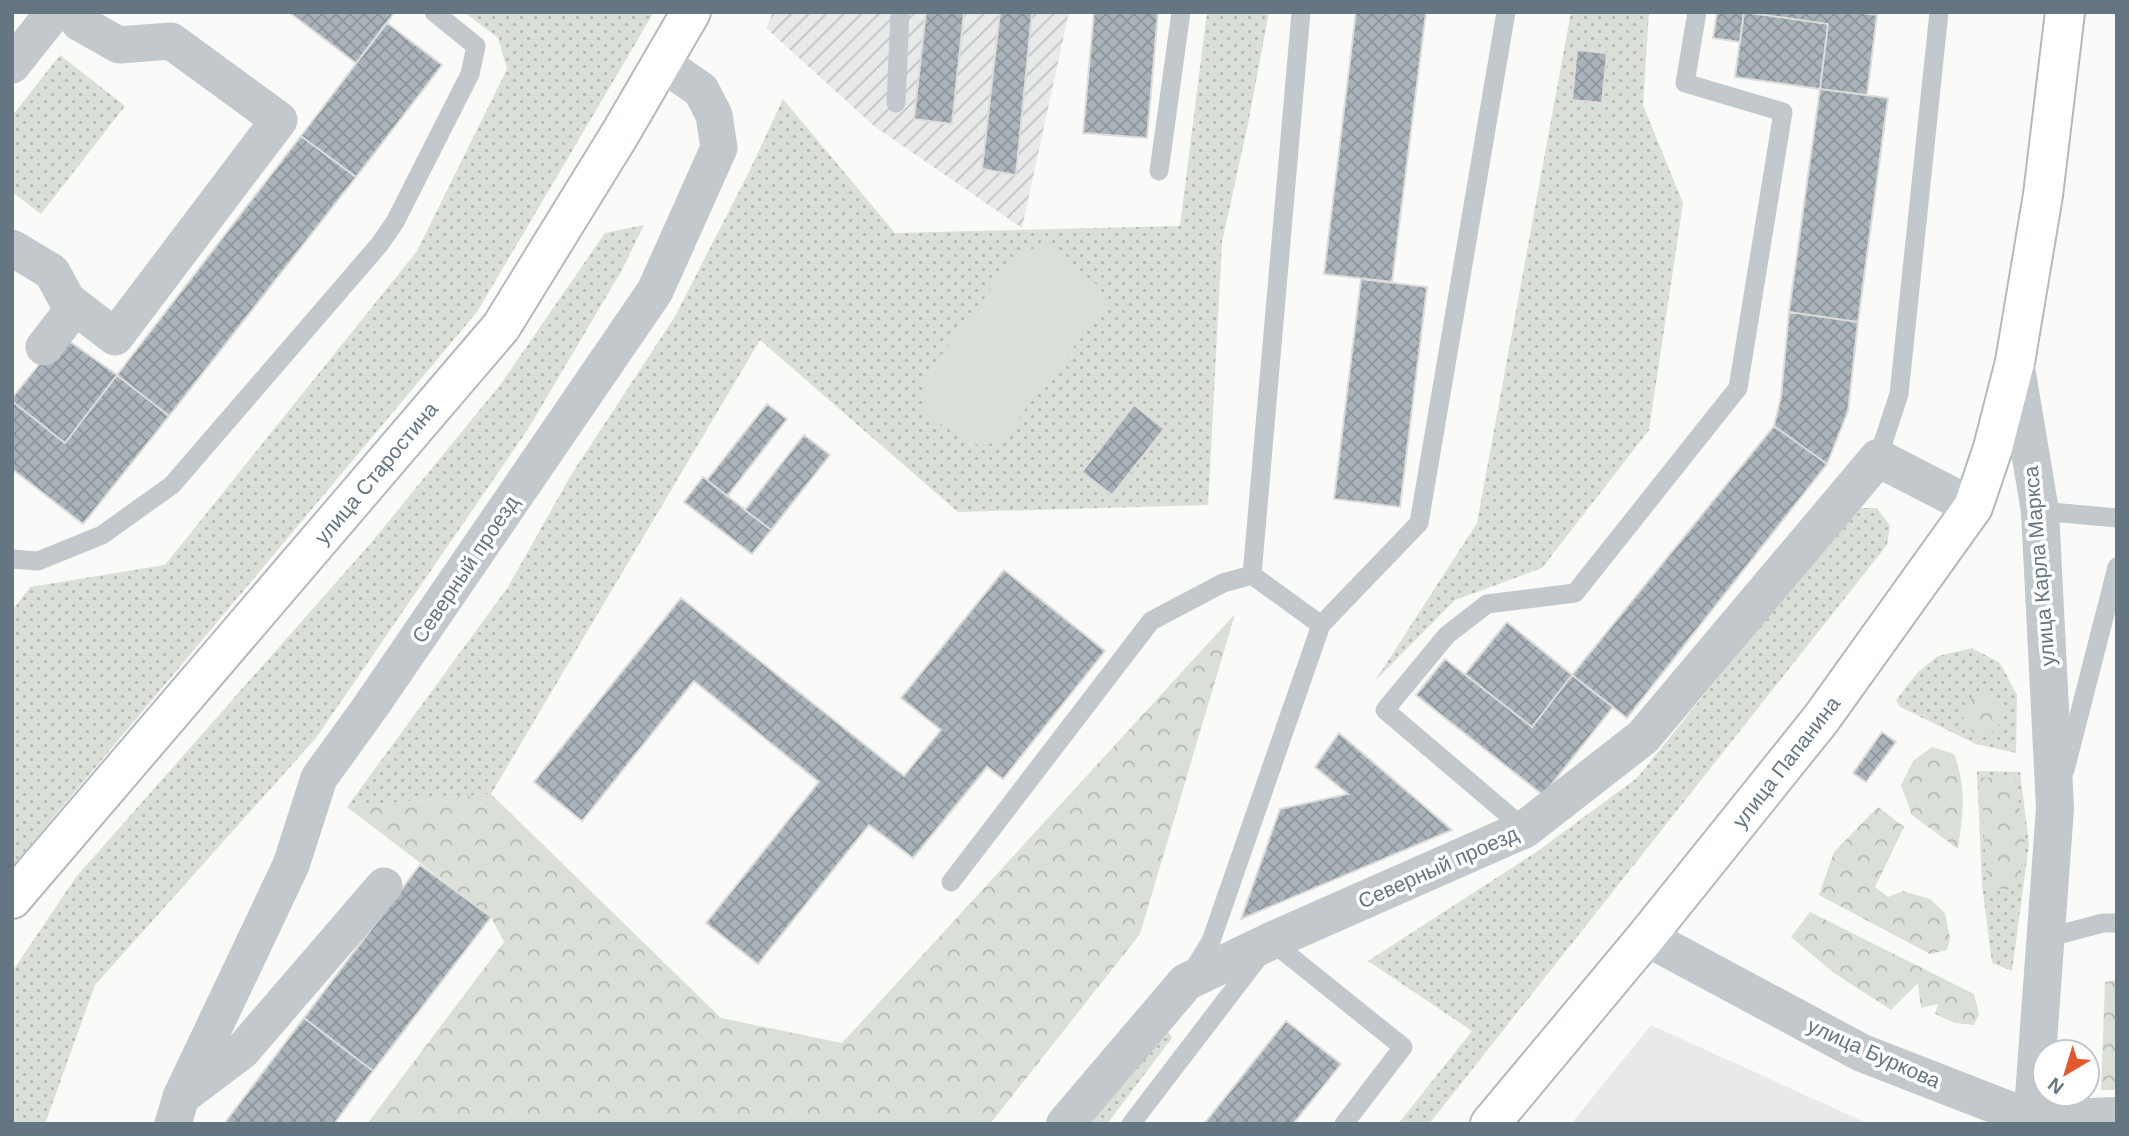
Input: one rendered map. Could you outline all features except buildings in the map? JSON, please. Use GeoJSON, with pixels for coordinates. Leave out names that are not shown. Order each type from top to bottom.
{"type":"FeatureCollection","features":[{"type":"Feature","properties":{"kind":"main road","name":"улица Старостина"},"geometry":{"type":"LineString","coordinates":[[12,899],[501,327],[620,134],[691,12]]}},
{"type":"Feature","properties":{"kind":"main road","name":"улица Карла Маркса"},"geometry":{"type":"LineString","coordinates":[[2015,362],[2043,195],[2065,12]]}},
{"type":"Feature","properties":{"kind":"main road","name":"улица Папанина"},"geometry":{"type":"LineString","coordinates":[[1490,1124],[1646,937],[1821,719],[1973,507],[1993,448],[2015,362]]}},
{"type":"Feature","properties":{"kind":"street"},"geometry":{"type":"LineString","coordinates":[[12,65],[54,12]]}},
{"type":"Feature","properties":{"kind":"street"},"geometry":{"type":"LineString","coordinates":[[12,248],[52,272],[67,300],[115,337],[279,120],[171,41],[119,45],[80,23],[71,12]]}},
{"type":"Feature","properties":{"kind":"street","name":"Северный проезд"},"geometry":{"type":"LineString","coordinates":[[177,1110],[291,865],[318,778],[371,706],[655,290],[719,149],[714,115],[701,90],[662,62]]}},
{"type":"Feature","properties":{"kind":"street"},"geometry":{"type":"LineString","coordinates":[[44,347],[75,307]]}},
{"type":"Feature","properties":{"kind":"street","name":"улица Карла Маркса"},"geometry":{"type":"LineString","coordinates":[[2015,362],[2040,512],[2055,807],[2032,1122]]}},
{"type":"Feature","properties":{"kind":"street"},"geometry":{"type":"LineString","coordinates":[[1878,458],[1973,507]]}},
{"type":"Feature","properties":{"kind":"street","name":"Северный проезд"},"geometry":{"type":"LineString","coordinates":[[1065,1124],[1186,982],[1271,941],[1525,830],[1643,737],[1878,458]]}},
{"type":"Feature","properties":{"kind":"street","name":"Северный проезд"},"geometry":{"type":"LineString","coordinates":[[177,1110],[242,1051],[384,886]]}},
{"type":"Feature","properties":{"kind":"street","name":"улица Буркова"},"geometry":{"type":"LineString","coordinates":[[1646,937],[1862,1053],[2032,1122],[2117,1116]]}},
{"type":"Feature","properties":{"kind":"lane"},"geometry":{"type":"LineString","coordinates":[[12,559],[38,561],[102,535],[172,485],[379,245],[394,222],[470,74],[476,46],[434,12]]}},
{"type":"Feature","properties":{"kind":"lane"},"geometry":{"type":"LineString","coordinates":[[896,103],[900,12]]}},
{"type":"Feature","properties":{"kind":"lane"},"geometry":{"type":"LineString","coordinates":[[1159,171],[1181,12]]}},
{"type":"Feature","properties":{"kind":"lane"},"geometry":{"type":"LineString","coordinates":[[1252,575],[1301,12]]}},
{"type":"Feature","properties":{"kind":"lane"},"geometry":{"type":"LineString","coordinates":[[1186,982],[1211,941],[1321,625],[1419,523],[1506,12]]}},
{"type":"Feature","properties":{"kind":"lane"},"geometry":{"type":"LineString","coordinates":[[1525,830],[1385,710],[1447,635],[1488,604],[1576,593],[1738,388],[1783,112],[1685,83],[1697,12]]}},
{"type":"Feature","properties":{"kind":"lane"},"geometry":{"type":"LineString","coordinates":[[1878,458],[1899,394],[1940,12]]}},
{"type":"Feature","properties":{"kind":"lane"},"geometry":{"type":"LineString","coordinates":[[2040,512],[2117,518]]}},
{"type":"Feature","properties":{"kind":"lane"},"geometry":{"type":"LineString","coordinates":[[2055,807],[2117,567]]}},
{"type":"Feature","properties":{"kind":"lane"},"geometry":{"type":"LineString","coordinates":[[1252,575],[1321,625]]}},
{"type":"Feature","properties":{"kind":"lane"},"geometry":{"type":"LineString","coordinates":[[951,882],[1151,621],[1223,583],[1252,575]]}},
{"type":"Feature","properties":{"kind":"lane"},"geometry":{"type":"LineString","coordinates":[[2046,938],[2103,923],[2117,923]]}},
{"type":"Feature","properties":{"kind":"lane"},"geometry":{"type":"LineString","coordinates":[[1130,1124],[1271,941],[1403,1047],[1344,1124]]}},
{"type":"Feature","properties":{"kind":"shaded area"},"geometry":{"type":"Polygon","coordinates":[[[773,12],[1069,12],[1022,228],[874,126],[766,28],[773,12]]]}},
{"type":"Feature","properties":{"kind":"shaded area"},"geometry":{"type":"Polygon","coordinates":[[[1651,1025],[1869,1124],[1571,1124],[1651,1025]]]}},
{"type":"Feature","properties":{"kind":"green space"},"geometry":{"type":"Polygon","coordinates":[[[464,12],[654,12],[477,312],[12,867],[12,611],[30,587],[165,565],[417,251],[507,69],[498,38],[464,12]]]}},
{"type":"Feature","properties":{"kind":"green space"},"geometry":{"type":"Polygon","coordinates":[[[1207,12],[1269,12],[1222,242],[1208,505],[958,512],[760,340],[491,794],[347,807],[508,587],[571,475],[674,318],[783,99],[895,233],[1180,226],[1207,12]]]}},
{"type":"Feature","properties":{"kind":"green space"},"geometry":{"type":"Polygon","coordinates":[[[1571,12],[1649,12],[1643,105],[1683,203],[1649,430],[1542,568],[1455,600],[1375,681],[1477,523],[1571,12]]]}},
{"type":"Feature","properties":{"kind":"green space"},"geometry":{"type":"Polygon","coordinates":[[[60,55],[125,106],[41,214],[12,192],[12,116],[60,55]]]}},
{"type":"Feature","properties":{"kind":"green space"},"geometry":{"type":"Polygon","coordinates":[[[644,225],[622,270],[528,429],[316,738],[95,985],[45,1124],[12,1124],[12,972],[76,877],[370,544],[500,385],[605,233],[644,225]]]}},
{"type":"Feature","properties":{"kind":"green space"},"geometry":{"type":"Polygon","coordinates":[[[1046,245],[1100,287],[1105,307],[999,443],[969,445],[924,411],[923,379],[1018,253],[1046,245]]]}},
{"type":"Feature","properties":{"kind":"green space"},"geometry":{"type":"Polygon","coordinates":[[[1855,508],[1877,508],[1890,526],[1887,545],[1429,1124],[1398,1124],[1472,1031],[1368,961],[1535,853],[1637,778],[1855,508]]]}},
{"type":"Feature","properties":{"kind":"green space"},"geometry":{"type":"Polygon","coordinates":[[[1235,614],[1140,934],[990,1124],[367,1124],[504,942],[491,917],[347,807],[491,794],[721,1018],[842,1043],[1235,614]]]}},
{"type":"Feature","properties":{"kind":"green space"},"geometry":{"type":"Polygon","coordinates":[[[1972,648],[2000,663],[2017,695],[2016,753],[1976,744],[1900,707],[1896,700],[1918,672],[1938,656],[1972,648]]]}},
{"type":"Feature","properties":{"kind":"green space"},"geometry":{"type":"Polygon","coordinates":[[[1984,693],[2001,706],[2000,724],[1989,735],[1973,733],[1960,713],[1972,698],[1984,693]]]}},
{"type":"Feature","properties":{"kind":"green space"},"geometry":{"type":"Polygon","coordinates":[[[1932,747],[1954,754],[1961,778],[1963,801],[1958,849],[1912,815],[1901,785],[1913,761],[1932,747]]]}},
{"type":"Feature","properties":{"kind":"green space"},"geometry":{"type":"Polygon","coordinates":[[[1977,771],[2020,772],[2029,844],[2012,971],[1992,963],[1982,885],[1977,771]]]}},
{"type":"Feature","properties":{"kind":"green space"},"geometry":{"type":"Polygon","coordinates":[[[2015,777],[2025,844],[2014,890],[1987,887],[1981,778],[2015,777]]]}},
{"type":"Feature","properties":{"kind":"green space"},"geometry":{"type":"Polygon","coordinates":[[[1878,807],[1904,827],[1875,887],[1888,897],[1903,891],[1930,899],[1945,913],[1950,938],[1947,950],[1930,954],[1819,895],[1834,852],[1878,807]]]}},
{"type":"Feature","properties":{"kind":"green space"},"geometry":{"type":"Polygon","coordinates":[[[1810,912],[1974,994],[1979,1014],[1974,1025],[1955,1023],[1935,1014],[1938,1004],[1921,1008],[1918,983],[1891,1010],[1834,973],[1791,937],[1810,912]]]}},
{"type":"Feature","properties":{"kind":"green space"},"geometry":{"type":"Polygon","coordinates":[[[2117,980],[2117,1090],[2101,1090],[2105,982],[2117,980]]]}},
{"type":"Feature","properties":{"kind":"green space"},"geometry":{"type":"Polygon","coordinates":[[[1166,1028],[1172,1038],[1107,1124],[1089,1124],[1166,1028]]]}}]}
